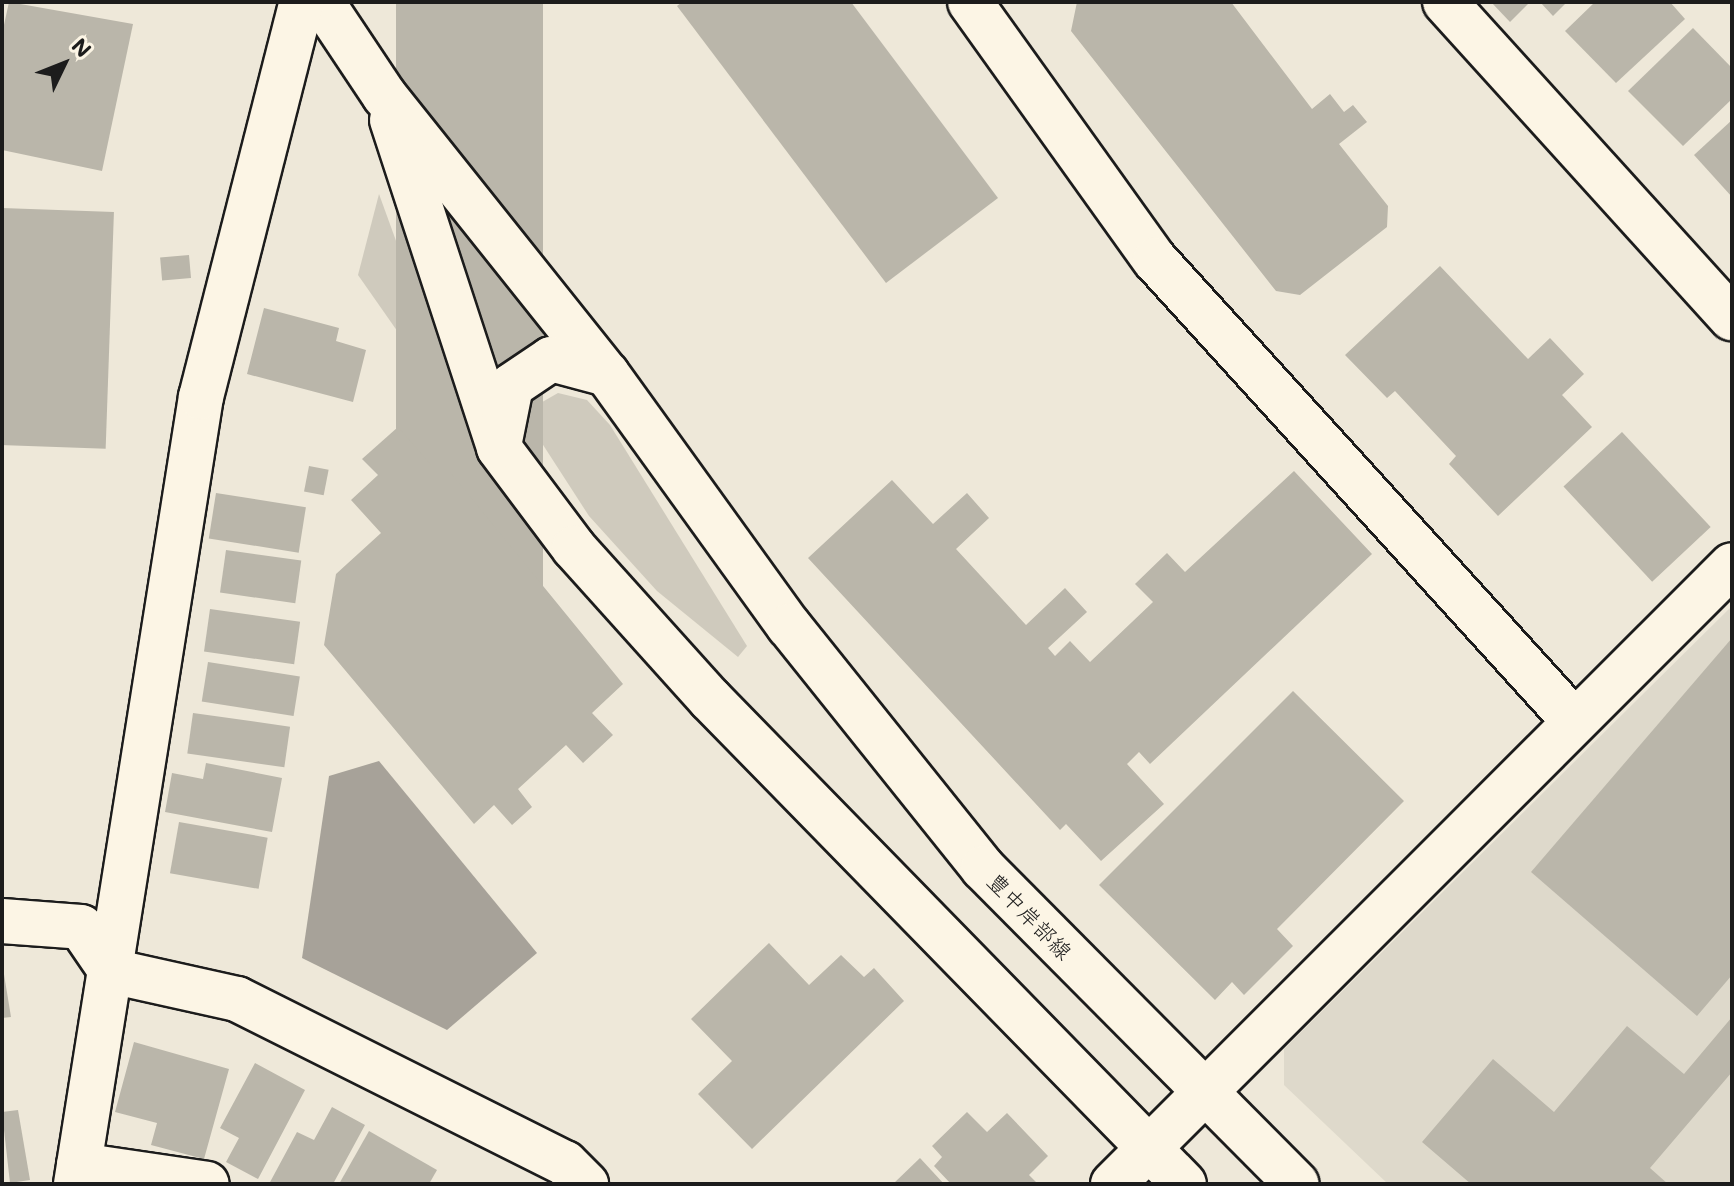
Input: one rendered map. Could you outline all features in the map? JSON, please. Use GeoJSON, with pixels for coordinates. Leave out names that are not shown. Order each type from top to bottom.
{"type":"FeatureCollection","features":[{"type":"Feature","properties":{"kind":"street"},"geometry":{"type":"LineString","coordinates":[[207,1184],[78,1175],[201,397],[302,2]]}},
{"type":"Feature","properties":{"kind":"street"},"geometry":{"type":"LineString","coordinates":[[322,2],[384,95],[499,448],[574,548],[710,699],[1184,1184]]}},
{"type":"Feature","properties":{"kind":"street"},"geometry":{"type":"LineString","coordinates":[[970,2],[1155,260],[1574,721]]}},
{"type":"Feature","properties":{"kind":"street"},"geometry":{"type":"LineString","coordinates":[[1445,2],[1732,318]]}},
{"type":"Feature","properties":{"kind":"street","name":"豊中岸部線"},"geometry":{"type":"LineString","coordinates":[[384,95],[607,374],[789,626],[983,868],[1203,1093],[1297,1184]]}},
{"type":"Feature","properties":{"kind":"street"},"geometry":{"type":"LineString","coordinates":[[499,448],[511,386],[551,359],[607,374]]}},
{"type":"Feature","properties":{"kind":"street"},"geometry":{"type":"LineString","coordinates":[[1113,1184],[1732,565]]}},
{"type":"Feature","properties":{"kind":"street"},"geometry":{"type":"LineString","coordinates":[[2,921],[81,927],[111,971],[237,999],[565,1163],[586,1184]]}},
{"type":"Feature","properties":{"kind":"shaded area"},"geometry":{"type":"Polygon","coordinates":[[[379,194],[463,425],[358,275],[379,194]]]}},
{"type":"Feature","properties":{"kind":"shaded area"},"geometry":{"type":"Polygon","coordinates":[[[558,393],[587,400],[610,425],[747,646],[738,657],[657,591],[589,516],[536,434],[537,405],[558,393]]]}},
{"type":"Feature","properties":{"kind":"shaded area"},"geometry":{"type":"Polygon","coordinates":[[[1732,606],[1732,1184],[1388,1184],[1284,1085],[1284,1049],[1732,606]]]}},
{"type":"Feature","properties":{"kind":"shaded area"},"geometry":{"type":"Polygon","coordinates":[[[379,761],[537,953],[447,1030],[302,958],[329,776],[379,761]]]}},
{"type":"Feature","properties":{"kind":"building"},"geometry":{"type":"Polygon","coordinates":[[[9,2],[133,24],[102,171],[2,150],[2,34],[9,2]]]}},
{"type":"Feature","properties":{"kind":"building"},"geometry":{"type":"Polygon","coordinates":[[[396,2],[543,2],[543,652],[396,652],[396,2]]]}},
{"type":"Feature","properties":{"kind":"building"},"geometry":{"type":"Polygon","coordinates":[[[682,2],[851,2],[998,198],[886,283],[677,6],[682,2]]]}},
{"type":"Feature","properties":{"kind":"building"},"geometry":{"type":"Polygon","coordinates":[[[1077,2],[1231,2],[1312,109],[1330,94],[1344,112],[1353,105],[1367,122],[1339,144],[1388,206],[1387,227],[1300,295],[1276,291],[1071,31],[1077,2]]]}},
{"type":"Feature","properties":{"kind":"building"},"geometry":{"type":"Polygon","coordinates":[[[1491,2],[1530,2],[1510,22],[1491,2]]]}},
{"type":"Feature","properties":{"kind":"building"},"geometry":{"type":"Polygon","coordinates":[[[1540,2],[1567,2],[1553,16],[1540,2]]]}},
{"type":"Feature","properties":{"kind":"building"},"geometry":{"type":"Polygon","coordinates":[[[1595,2],[1670,2],[1685,19],[1616,83],[1565,31],[1595,2]]]}},
{"type":"Feature","properties":{"kind":"building"},"geometry":{"type":"Polygon","coordinates":[[[1693,28],[1732,68],[1732,99],[1683,146],[1628,91],[1693,28]]]}},
{"type":"Feature","properties":{"kind":"building"},"geometry":{"type":"Polygon","coordinates":[[[1732,120],[1732,197],[1694,155],[1732,120]]]}},
{"type":"Feature","properties":{"kind":"building"},"geometry":{"type":"Polygon","coordinates":[[[2,208],[114,212],[106,449],[2,445],[2,208]]]}},
{"type":"Feature","properties":{"kind":"building"},"geometry":{"type":"Polygon","coordinates":[[[189,255],[191,278],[162,280],[160,258],[189,255]]]}},
{"type":"Feature","properties":{"kind":"building"},"geometry":{"type":"Polygon","coordinates":[[[1440,266],[1528,359],[1550,338],[1584,374],[1562,395],[1592,427],[1498,516],[1449,464],[1456,456],[1395,391],[1387,398],[1345,355],[1440,266]]]}},
{"type":"Feature","properties":{"kind":"building"},"geometry":{"type":"Polygon","coordinates":[[[264,308],[339,328],[336,341],[366,350],[353,402],[247,374],[264,308]]]}},
{"type":"Feature","properties":{"kind":"building"},"geometry":{"type":"Polygon","coordinates":[[[398,427],[432,466],[450,472],[623,684],[592,713],[613,735],[583,763],[566,745],[518,789],[532,807],[512,825],[494,805],[474,824],[324,645],[336,574],[381,533],[351,500],[378,475],[362,459],[398,427]]]}},
{"type":"Feature","properties":{"kind":"building"},"geometry":{"type":"Polygon","coordinates":[[[1622,432],[1711,527],[1652,582],[1563,487],[1622,432]]]}},
{"type":"Feature","properties":{"kind":"building"},"geometry":{"type":"Polygon","coordinates":[[[309,466],[329,470],[324,495],[304,492],[309,466]]]}},
{"type":"Feature","properties":{"kind":"building"},"geometry":{"type":"Polygon","coordinates":[[[1294,471],[1372,554],[1150,764],[1139,752],[1127,764],[1164,804],[1101,861],[1066,824],[1060,830],[808,558],[892,480],[933,524],[967,493],[989,518],[956,549],[1026,625],[1065,588],[1087,612],[1048,648],[1055,656],[1070,641],[1090,662],[1153,602],[1135,584],[1167,553],[1185,572],[1294,471]]]}},
{"type":"Feature","properties":{"kind":"building"},"geometry":{"type":"Polygon","coordinates":[[[216,493],[306,507],[299,553],[209,538],[216,493]]]}},
{"type":"Feature","properties":{"kind":"building"},"geometry":{"type":"Polygon","coordinates":[[[226,550],[301,561],[295,603],[220,593],[226,550]]]}},
{"type":"Feature","properties":{"kind":"building"},"geometry":{"type":"Polygon","coordinates":[[[210,609],[300,622],[294,664],[204,652],[210,609]]]}},
{"type":"Feature","properties":{"kind":"building"},"geometry":{"type":"Polygon","coordinates":[[[1732,638],[1732,975],[1697,1016],[1531,872],[1732,638]]]}},
{"type":"Feature","properties":{"kind":"building"},"geometry":{"type":"Polygon","coordinates":[[[208,662],[300,677],[294,716],[202,702],[208,662]]]}},
{"type":"Feature","properties":{"kind":"building"},"geometry":{"type":"Polygon","coordinates":[[[1293,691],[1404,801],[1277,929],[1293,946],[1244,995],[1232,982],[1215,1000],[1099,885],[1293,691]]]}},
{"type":"Feature","properties":{"kind":"building"},"geometry":{"type":"Polygon","coordinates":[[[193,713],[290,727],[284,767],[187,754],[193,713]]]}},
{"type":"Feature","properties":{"kind":"building"},"geometry":{"type":"Polygon","coordinates":[[[206,763],[282,778],[272,832],[165,812],[172,773],[203,779],[206,763]]]}},
{"type":"Feature","properties":{"kind":"building"},"geometry":{"type":"Polygon","coordinates":[[[179,822],[268,838],[259,889],[170,873],[179,822]]]}},
{"type":"Feature","properties":{"kind":"building"},"geometry":{"type":"Polygon","coordinates":[[[769,943],[809,985],[841,955],[864,977],[874,968],[904,1001],[752,1149],[698,1094],[732,1061],[691,1019],[769,943]]]}},
{"type":"Feature","properties":{"kind":"building"},"geometry":{"type":"Polygon","coordinates":[[[2,962],[11,1017],[2,1018],[2,962]]]}},
{"type":"Feature","properties":{"kind":"building"},"geometry":{"type":"Polygon","coordinates":[[[1732,1017],[1732,1072],[1650,1168],[1668,1184],[1471,1184],[1422,1142],[1493,1059],[1554,1112],[1627,1026],[1684,1074],[1732,1017]]]}},
{"type":"Feature","properties":{"kind":"building"},"geometry":{"type":"Polygon","coordinates":[[[134,1042],[229,1069],[204,1159],[151,1145],[157,1123],[115,1112],[134,1042]]]}},
{"type":"Feature","properties":{"kind":"building"},"geometry":{"type":"Polygon","coordinates":[[[255,1063],[305,1090],[258,1179],[226,1162],[239,1138],[220,1128],[255,1063]]]}},
{"type":"Feature","properties":{"kind":"building"},"geometry":{"type":"Polygon","coordinates":[[[332,1107],[365,1125],[333,1184],[269,1184],[297,1132],[314,1140],[332,1107]]]}},
{"type":"Feature","properties":{"kind":"building"},"geometry":{"type":"Polygon","coordinates":[[[18,1110],[30,1180],[10,1183],[2,1112],[18,1110]]]}},
{"type":"Feature","properties":{"kind":"building"},"geometry":{"type":"Polygon","coordinates":[[[967,1112],[987,1132],[1007,1113],[1048,1156],[1029,1175],[1038,1184],[951,1184],[934,1166],[942,1157],[932,1146],[967,1112]]]}},
{"type":"Feature","properties":{"kind":"building"},"geometry":{"type":"Polygon","coordinates":[[[369,1131],[437,1170],[429,1184],[339,1184],[369,1131]]]}},
{"type":"Feature","properties":{"kind":"building"},"geometry":{"type":"Polygon","coordinates":[[[920,1158],[944,1184],[893,1184],[920,1158]]]}}]}
